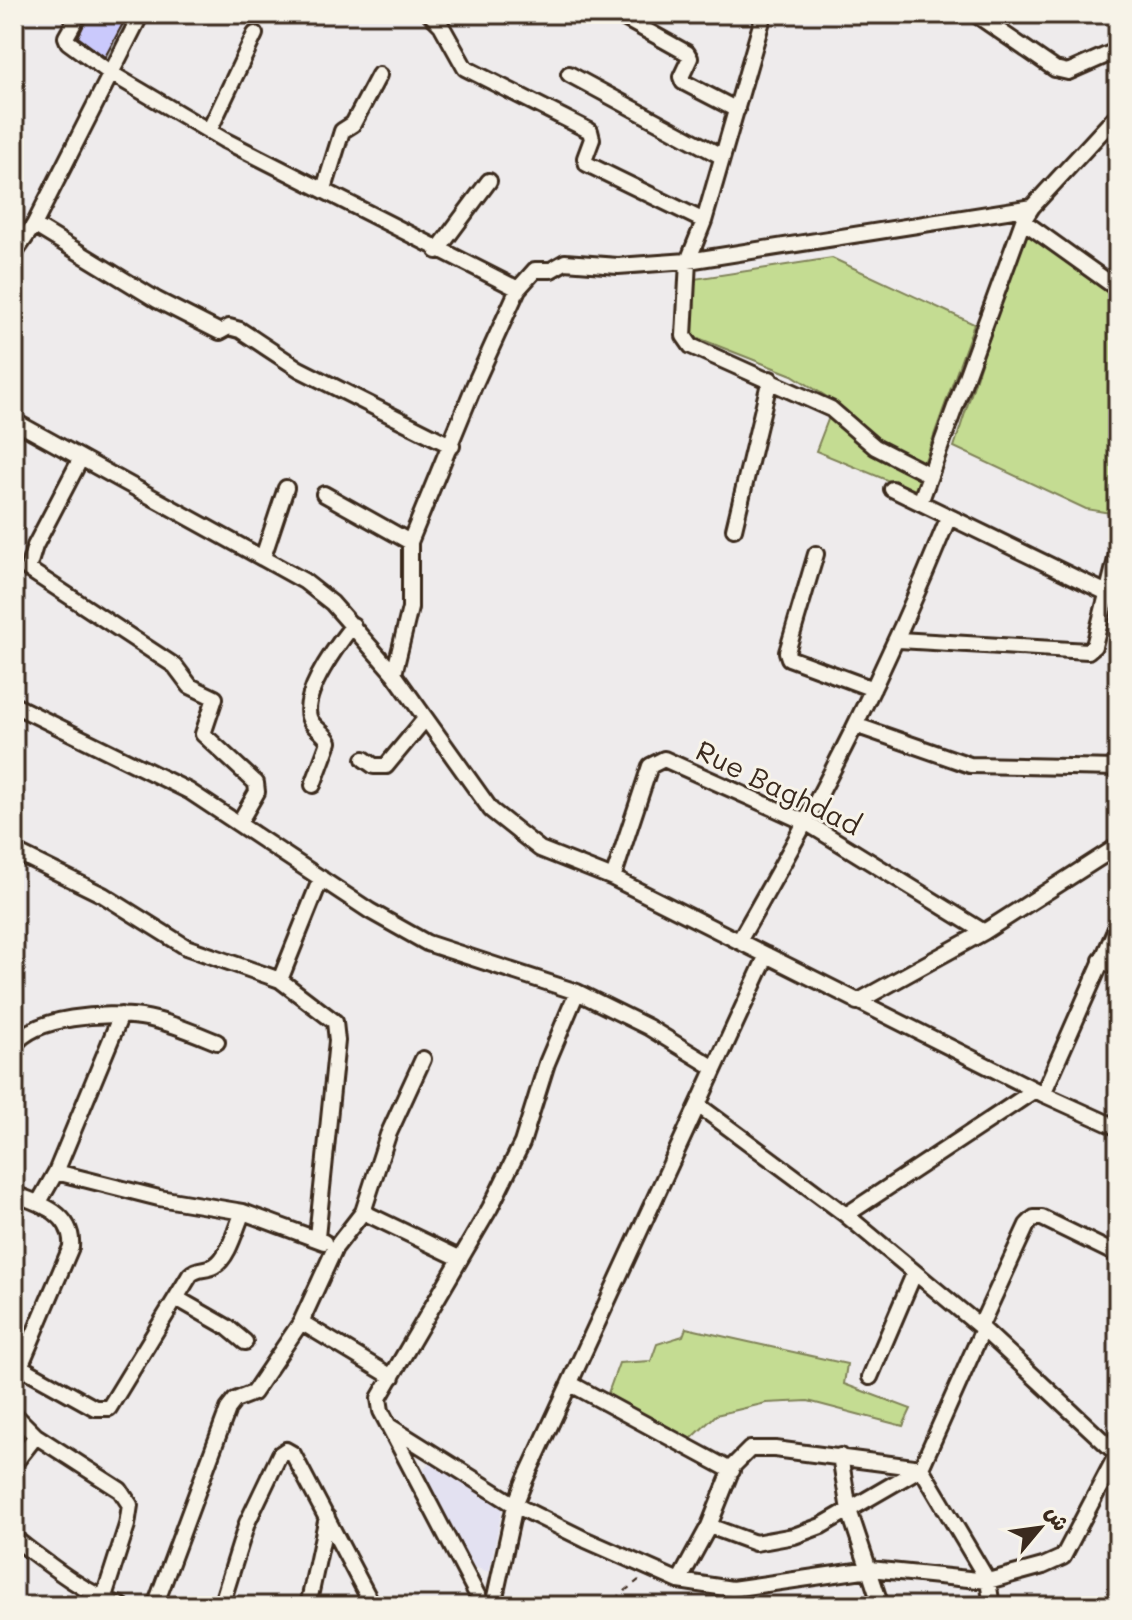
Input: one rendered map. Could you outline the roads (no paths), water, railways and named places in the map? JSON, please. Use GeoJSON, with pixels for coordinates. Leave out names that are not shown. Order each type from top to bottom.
{"type":"FeatureCollection","features":[{"type":"Feature","properties":{"kind":"street"},"geometry":{"type":"LineString","coordinates":[[79,14],[66,37],[68,42],[109,72],[209,131],[437,251],[518,289]]}},
{"type":"Feature","properties":{"kind":"street"},"geometry":{"type":"LineString","coordinates":[[14,254],[34,225],[141,14]]}},
{"type":"Feature","properties":{"kind":"street"},"geometry":{"type":"LineString","coordinates":[[430,14],[441,25],[465,68],[590,131],[592,139],[585,158],[587,164],[704,221]]}},
{"type":"Feature","properties":{"kind":"street"},"geometry":{"type":"LineString","coordinates":[[617,14],[687,53],[690,58],[681,77],[683,82],[737,110]]}},
{"type":"Feature","properties":{"kind":"street"},"geometry":{"type":"LineString","coordinates":[[764,14],[704,221],[688,261],[684,336],[687,342],[831,409],[875,447],[928,474]]}},
{"type":"Feature","properties":{"kind":"street"},"geometry":{"type":"LineString","coordinates":[[975,14],[1055,69],[1068,72],[1118,50]]}},
{"type":"Feature","properties":{"kind":"street"},"geometry":{"type":"LineString","coordinates":[[209,131],[255,34]]}},
{"type":"Feature","properties":{"kind":"street"},"geometry":{"type":"LineString","coordinates":[[569,74],[721,156]]}},
{"type":"Feature","properties":{"kind":"street"},"geometry":{"type":"LineString","coordinates":[[324,189],[342,131],[353,124],[379,75]]}},
{"type":"Feature","properties":{"kind":"street"},"geometry":{"type":"LineString","coordinates":[[921,500],[1023,221],[1032,207],[1118,114]]}},
{"type":"Feature","properties":{"kind":"street"},"geometry":{"type":"LineString","coordinates":[[437,251],[489,181]]}},
{"type":"Feature","properties":{"kind":"street"},"geometry":{"type":"LineString","coordinates":[[394,674],[410,608],[410,542],[518,289],[537,268],[551,270],[565,262],[618,266],[688,261],[1032,207]]}},
{"type":"Feature","properties":{"kind":"street"},"geometry":{"type":"LineString","coordinates":[[1023,221],[1118,289]]}},
{"type":"Feature","properties":{"kind":"street"},"geometry":{"type":"LineString","coordinates":[[34,225],[157,300],[220,332],[229,327],[240,330],[299,369],[452,446]]}},
{"type":"Feature","properties":{"kind":"street"},"geometry":{"type":"LineString","coordinates":[[734,529],[770,379]]}},
{"type":"Feature","properties":{"kind":"street"},"geometry":{"type":"LineString","coordinates":[[14,421],[304,581],[353,625],[394,674],[491,810],[518,834],[568,862],[613,878],[857,1002],[1118,1128]]}},
{"type":"Feature","properties":{"kind":"street"},"geometry":{"type":"LineString","coordinates":[[81,458],[35,546],[28,569],[175,666],[193,688],[215,698],[203,734],[251,775],[256,787],[239,823]]}},
{"type":"Feature","properties":{"kind":"street"},"geometry":{"type":"LineString","coordinates":[[263,557],[286,488]]}},
{"type":"Feature","properties":{"kind":"street"},"geometry":{"type":"LineString","coordinates":[[892,489],[921,500],[948,519],[1109,594]]}},
{"type":"Feature","properties":{"kind":"street"},"geometry":{"type":"LineString","coordinates":[[324,494],[410,542]]}},
{"type":"Feature","properties":{"kind":"street"},"geometry":{"type":"LineString","coordinates":[[739,941],[858,726],[899,640],[948,519]]}},
{"type":"Feature","properties":{"kind":"street"},"geometry":{"type":"LineString","coordinates":[[899,640],[1088,651],[1094,646],[1116,569],[1118,551]]}},
{"type":"Feature","properties":{"kind":"street"},"geometry":{"type":"LineString","coordinates":[[816,554],[787,652],[789,658],[873,689]]}},
{"type":"Feature","properties":{"kind":"street"},"geometry":{"type":"LineString","coordinates":[[313,785],[329,742],[311,722],[308,709],[325,665],[353,625]]}},
{"type":"Feature","properties":{"kind":"street"},"geometry":{"type":"LineString","coordinates":[[14,705],[120,755],[239,823],[370,911],[427,943],[577,992],[648,1027],[713,1067]]}},
{"type":"Feature","properties":{"kind":"street"},"geometry":{"type":"LineString","coordinates":[[364,759],[374,766],[386,766],[425,719]]}},
{"type":"Feature","properties":{"kind":"street"},"geometry":{"type":"LineString","coordinates":[[858,726],[970,765],[1118,768]]}},
{"type":"Feature","properties":{"kind":"street","name":"Rue Baghdad"},"geometry":{"type":"LineString","coordinates":[[613,878],[650,766],[664,759],[807,823],[984,932]]}},
{"type":"Feature","properties":{"kind":"street"},"geometry":{"type":"LineString","coordinates":[[857,1002],[984,932],[1118,846]]}},
{"type":"Feature","properties":{"kind":"street"},"geometry":{"type":"LineString","coordinates":[[15,854],[103,895],[186,947],[280,980],[327,1014],[338,1027],[317,1237]]}},
{"type":"Feature","properties":{"kind":"street"},"geometry":{"type":"LineString","coordinates":[[280,980],[321,878]]}},
{"type":"Feature","properties":{"kind":"street"},"geometry":{"type":"LineString","coordinates":[[846,1215],[1039,1092],[1118,924]]}},
{"type":"Feature","properties":{"kind":"street"},"geometry":{"type":"LineString","coordinates":[[493,1606],[515,1505],[713,1067],[767,955]]}},
{"type":"Feature","properties":{"kind":"street"},"geometry":{"type":"LineString","coordinates":[[1101,960],[1118,968]]}},
{"type":"Feature","properties":{"kind":"street"},"geometry":{"type":"LineString","coordinates":[[483,1606],[379,1403],[490,1208],[522,1143],[547,1063],[577,992]]}},
{"type":"Feature","properties":{"kind":"street"},"geometry":{"type":"LineString","coordinates":[[39,1202],[56,1172],[121,1015]]}},
{"type":"Feature","properties":{"kind":"street"},"geometry":{"type":"LineString","coordinates":[[14,1046],[22,1034],[34,1027],[121,1015],[170,1023],[217,1042]]}},
{"type":"Feature","properties":{"kind":"street"},"geometry":{"type":"LineString","coordinates":[[155,1606],[228,1409],[235,1400],[253,1393],[301,1322],[335,1248],[363,1212],[388,1135],[423,1059]]}},
{"type":"Feature","properties":{"kind":"street"},"geometry":{"type":"LineString","coordinates":[[389,1426],[515,1505],[651,1570],[679,1581],[712,1588],[749,1589],[870,1569],[988,1581],[1063,1557],[1118,1454],[981,1328],[846,1215],[698,1105]]}},
{"type":"Feature","properties":{"kind":"street"},"geometry":{"type":"LineString","coordinates":[[56,1172],[159,1198],[243,1212],[317,1237],[335,1248]]}},
{"type":"Feature","properties":{"kind":"street"},"geometry":{"type":"LineString","coordinates":[[14,1194],[39,1202],[69,1228],[71,1247],[14,1381]]}},
{"type":"Feature","properties":{"kind":"street"},"geometry":{"type":"LineString","coordinates":[[21,1367],[95,1408],[106,1410],[118,1397],[193,1271],[213,1267],[222,1258],[243,1212]]}},
{"type":"Feature","properties":{"kind":"street"},"geometry":{"type":"LineString","coordinates":[[363,1212],[459,1258]]}},
{"type":"Feature","properties":{"kind":"street"},"geometry":{"type":"LineString","coordinates":[[709,1526],[746,1541],[768,1542],[808,1532],[921,1468],[1027,1225],[1034,1218],[1042,1218],[1118,1255]]}},
{"type":"Feature","properties":{"kind":"street"},"geometry":{"type":"LineString","coordinates":[[870,1377],[914,1274]]}},
{"type":"Feature","properties":{"kind":"street"},"geometry":{"type":"LineString","coordinates":[[178,1299],[227,1327],[245,1342]]}},
{"type":"Feature","properties":{"kind":"street"},"geometry":{"type":"LineString","coordinates":[[301,1322],[392,1377]]}},
{"type":"Feature","properties":{"kind":"street"},"geometry":{"type":"LineString","coordinates":[[571,1384],[732,1471]]}},
{"type":"Feature","properties":{"kind":"street"},"geometry":{"type":"LineString","coordinates":[[14,1414],[36,1436],[113,1485],[127,1498],[127,1525],[103,1603]]}},
{"type":"Feature","properties":{"kind":"street"},"geometry":{"type":"LineString","coordinates":[[14,1464],[36,1436]]}},
{"type":"Feature","properties":{"kind":"street"},"geometry":{"type":"LineString","coordinates":[[679,1581],[709,1526],[739,1457],[755,1447],[921,1468]]}},
{"type":"Feature","properties":{"kind":"street"},"geometry":{"type":"LineString","coordinates":[[221,1606],[247,1523],[282,1451],[293,1454],[373,1606]]}},
{"type":"Feature","properties":{"kind":"street"},"geometry":{"type":"LineString","coordinates":[[840,1456],[849,1510],[881,1606]]}},
{"type":"Feature","properties":{"kind":"street"},"geometry":{"type":"LineString","coordinates":[[921,1468],[988,1581],[992,1606]]}},
{"type":"Feature","properties":{"kind":"street"},"geometry":{"type":"LineString","coordinates":[[308,1606],[327,1517]]}},
{"type":"Feature","properties":{"kind":"street"},"geometry":{"type":"LineString","coordinates":[[14,1538],[103,1603],[122,1606]]}}]}
